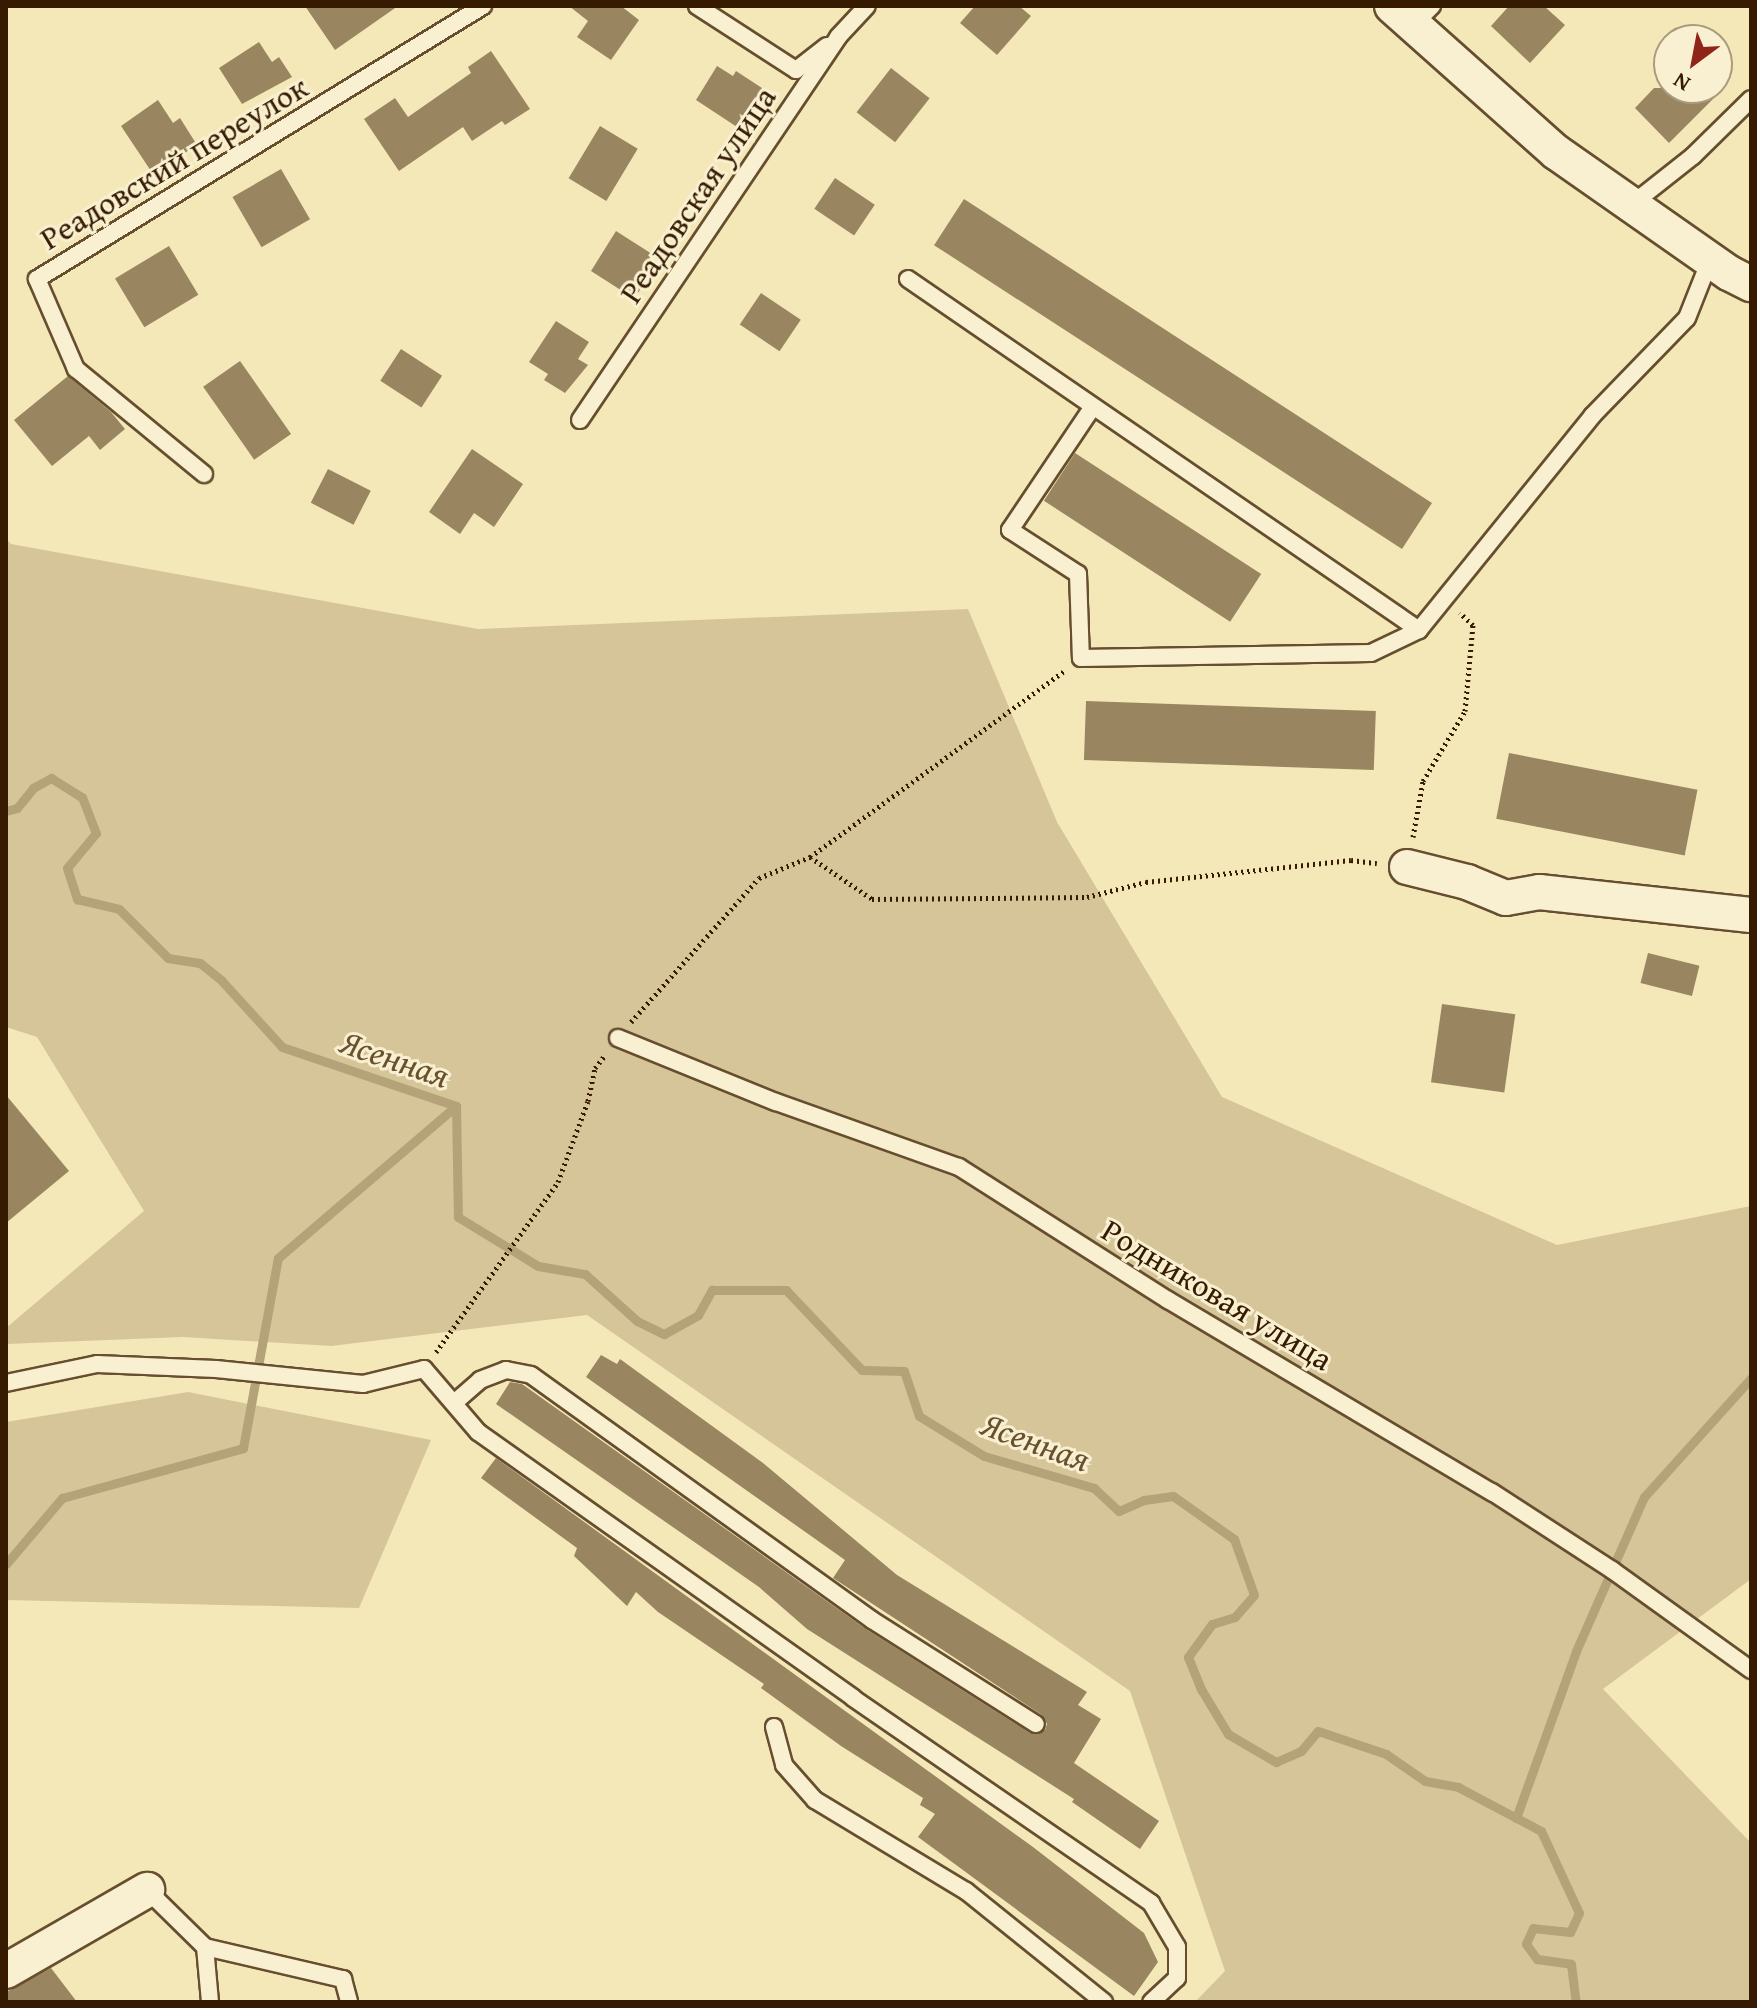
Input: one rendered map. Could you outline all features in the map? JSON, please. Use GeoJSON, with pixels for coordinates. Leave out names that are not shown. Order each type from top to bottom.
{"type":"FeatureCollection","features":[{"type":"Feature","properties":{"kind":"street"},"geometry":{"type":"LineString","coordinates":[[1412,12],[1556,152],[1710,260],[1751,284]]}},
{"type":"Feature","properties":{"kind":"street"},"geometry":{"type":"LineString","coordinates":[[1407,867],[1467,882],[1506,898],[1539,892],[1751,915]]}},
{"type":"Feature","properties":{"kind":"street"},"geometry":{"type":"LineString","coordinates":[[6,1971],[147,1890]]}},
{"type":"Feature","properties":{"kind":"lane","name":"Реадовский переулок"},"geometry":{"type":"LineString","coordinates":[[204,474],[76,369],[37,279],[483,6]]}},
{"type":"Feature","properties":{"kind":"lane"},"geometry":{"type":"LineString","coordinates":[[697,6],[796,70],[838,37]]}},
{"type":"Feature","properties":{"kind":"lane","name":"Реадовская улица"},"geometry":{"type":"LineString","coordinates":[[580,420],[838,37],[867,6]]}},
{"type":"Feature","properties":{"kind":"lane"},"geometry":{"type":"LineString","coordinates":[[1631,205],[1693,156],[1751,99]]}},
{"type":"Feature","properties":{"kind":"lane"},"geometry":{"type":"LineString","coordinates":[[1092,408],[1010,530],[1078,574],[1081,658],[1371,653],[1419,630],[1446,600],[1592,416],[1687,318],[1710,260]]}},
{"type":"Feature","properties":{"kind":"lane"},"geometry":{"type":"LineString","coordinates":[[908,279],[1419,630]]}},
{"type":"Feature","properties":{"kind":"lane","name":"Родниковая улица"},"geometry":{"type":"LineString","coordinates":[[618,1038],[776,1102],[959,1167],[1168,1300],[1492,1492],[1612,1570],[1751,1670]]}},
{"type":"Feature","properties":{"kind":"lane"},"geometry":{"type":"LineString","coordinates":[[6,1383],[97,1364],[276,1375],[363,1384],[424,1369],[478,1432],[853,1698],[1151,1903],[1177,1947],[1177,1978],[1151,2002]]}},
{"type":"Feature","properties":{"kind":"lane"},"geometry":{"type":"LineString","coordinates":[[454,1403],[480,1380],[506,1370],[531,1375],[872,1620],[1036,1724]]}},
{"type":"Feature","properties":{"kind":"lane"},"geometry":{"type":"LineString","coordinates":[[774,1727],[784,1765],[815,1800],[966,1891],[1104,2002]]}},
{"type":"Feature","properties":{"kind":"lane"},"geometry":{"type":"LineString","coordinates":[[147,1890],[205,1947],[343,1979],[349,2002]]}},
{"type":"Feature","properties":{"kind":"lane"},"geometry":{"type":"LineString","coordinates":[[205,1947],[210,2002]]}},
{"type":"Feature","properties":{"kind":"path"},"geometry":{"type":"LineString","coordinates":[[810,857],[872,899],[1087,897],[1146,882],[1351,860],[1407,867],[1423,781],[1465,711],[1473,625],[1446,600]]}},
{"type":"Feature","properties":{"kind":"path"},"geometry":{"type":"LineString","coordinates":[[424,1369],[558,1182],[588,1101],[595,1068],[759,878],[810,857],[1081,658]]}},
{"type":"Feature","properties":{"kind":"shaded area"},"geometry":{"type":"Polygon","coordinates":[[[6,539],[11,544],[478,629],[968,609],[1057,822],[1222,1097],[1557,1245],[1751,1206],[1751,1579],[1603,1689],[1751,1843],[1751,2002],[1195,2002],[1225,1971],[1130,1691],[587,1315],[331,1346],[183,1337],[6,1344],[6,1328],[144,1211],[37,1037],[6,1027],[6,539]]]}},
{"type":"Feature","properties":{"kind":"shaded area"},"geometry":{"type":"Polygon","coordinates":[[[188,1392],[431,1440],[359,1608],[6,1600],[6,1422],[188,1392]]]}},
{"type":"Feature","properties":{"kind":"building"},"geometry":{"type":"Polygon","coordinates":[[[305,6],[398,6],[335,50],[305,6]]]}},
{"type":"Feature","properties":{"kind":"building"},"geometry":{"type":"Polygon","coordinates":[[[569,6],[621,6],[639,20],[611,60],[577,37],[588,21],[569,6]]]}},
{"type":"Feature","properties":{"kind":"building"},"geometry":{"type":"Polygon","coordinates":[[[975,6],[1019,6],[1031,16],[997,55],[960,23],[975,6]]]}},
{"type":"Feature","properties":{"kind":"building"},"geometry":{"type":"Polygon","coordinates":[[[1509,6],[1544,6],[1565,25],[1530,63],[1491,26],[1509,6]]]}},
{"type":"Feature","properties":{"kind":"building"},"geometry":{"type":"Polygon","coordinates":[[[259,42],[272,62],[279,57],[292,77],[242,104],[219,68],[259,42]]]}},
{"type":"Feature","properties":{"kind":"building"},"geometry":{"type":"Polygon","coordinates":[[[491,51],[530,109],[505,125],[502,121],[472,141],[463,127],[399,171],[364,119],[395,98],[408,117],[471,73],[468,67],[491,51]]]}},
{"type":"Feature","properties":{"kind":"building"},"geometry":{"type":"Polygon","coordinates":[[[717,66],[733,76],[736,71],[762,88],[737,127],[696,100],[717,66]]]}},
{"type":"Feature","properties":{"kind":"building"},"geometry":{"type":"Polygon","coordinates":[[[891,68],[930,98],[895,142],[857,112],[891,68]]]}},
{"type":"Feature","properties":{"kind":"building"},"geometry":{"type":"Polygon","coordinates":[[[1653,89],[1653,104],[1708,104],[1669,143],[1635,108],[1653,89]]]}},
{"type":"Feature","properties":{"kind":"building"},"geometry":{"type":"Polygon","coordinates":[[[158,100],[173,123],[180,118],[197,145],[153,174],[121,126],[158,100]]]}},
{"type":"Feature","properties":{"kind":"building"},"geometry":{"type":"Polygon","coordinates":[[[600,126],[638,149],[606,201],[569,178],[600,126]]]}},
{"type":"Feature","properties":{"kind":"building"},"geometry":{"type":"Polygon","coordinates":[[[281,169],[310,219],[262,247],[233,197],[281,169]]]}},
{"type":"Feature","properties":{"kind":"building"},"geometry":{"type":"Polygon","coordinates":[[[835,178],[875,205],[854,236],[814,209],[835,178]]]}},
{"type":"Feature","properties":{"kind":"building"},"geometry":{"type":"Polygon","coordinates":[[[964,199],[1432,503],[1402,549],[934,245],[964,199]]]}},
{"type":"Feature","properties":{"kind":"building"},"geometry":{"type":"Polygon","coordinates":[[[616,231],[652,254],[643,269],[650,274],[638,293],[634,291],[630,296],[591,271],[616,231]]]}},
{"type":"Feature","properties":{"kind":"building"},"geometry":{"type":"Polygon","coordinates":[[[169,246],[198,295],[144,327],[115,278],[169,246]]]}},
{"type":"Feature","properties":{"kind":"building"},"geometry":{"type":"Polygon","coordinates":[[[761,293],[801,320],[780,351],[740,325],[761,293]]]}},
{"type":"Feature","properties":{"kind":"building"},"geometry":{"type":"Polygon","coordinates":[[[556,321],[589,342],[578,359],[588,365],[565,393],[544,380],[548,374],[529,362],[556,321]]]}},
{"type":"Feature","properties":{"kind":"building"},"geometry":{"type":"Polygon","coordinates":[[[401,349],[442,376],[421,408],[380,381],[401,349]]]}},
{"type":"Feature","properties":{"kind":"building"},"geometry":{"type":"Polygon","coordinates":[[[240,361],[291,434],[254,460],[203,387],[240,361]]]}},
{"type":"Feature","properties":{"kind":"building"},"geometry":{"type":"Polygon","coordinates":[[[68,376],[111,412],[125,429],[100,450],[89,436],[52,466],[14,420],[68,376]]]}},
{"type":"Feature","properties":{"kind":"building"},"geometry":{"type":"Polygon","coordinates":[[[472,449],[523,484],[494,527],[474,513],[460,534],[429,512],[472,449]]]}},
{"type":"Feature","properties":{"kind":"building"},"geometry":{"type":"Polygon","coordinates":[[[1075,453],[1261,574],[1230,622],[1044,501],[1075,453]]]}},
{"type":"Feature","properties":{"kind":"building"},"geometry":{"type":"Polygon","coordinates":[[[328,469],[371,491],[354,525],[311,503],[328,469]]]}},
{"type":"Feature","properties":{"kind":"building"},"geometry":{"type":"Polygon","coordinates":[[[1086,701],[1376,711],[1374,770],[1084,760],[1086,701]]]}},
{"type":"Feature","properties":{"kind":"building"},"geometry":{"type":"Polygon","coordinates":[[[1509,753],[1697,790],[1685,855],[1496,819],[1509,753]]]}},
{"type":"Feature","properties":{"kind":"building"},"geometry":{"type":"Polygon","coordinates":[[[1648,953],[1699,966],[1692,996],[1641,983],[1648,953]]]}},
{"type":"Feature","properties":{"kind":"building"},"geometry":{"type":"Polygon","coordinates":[[[1442,1004],[1515,1014],[1504,1093],[1431,1082],[1442,1004]]]}},
{"type":"Feature","properties":{"kind":"building"},"geometry":{"type":"Polygon","coordinates":[[[6,1095],[69,1171],[6,1223],[6,1095]]]}},
{"type":"Feature","properties":{"kind":"building"},"geometry":{"type":"Polygon","coordinates":[[[601,1355],[617,1364],[620,1359],[763,1463],[897,1575],[1087,1692],[1078,1705],[1101,1719],[1074,1763],[1159,1821],[1140,1849],[1072,1802],[1074,1799],[807,1629],[759,1587],[496,1404],[510,1382],[522,1384],[866,1629],[1030,1733],[1045,1730],[1047,1724],[1042,1715],[833,1578],[845,1560],[586,1377],[601,1355]]]}},
{"type":"Feature","properties":{"kind":"building"},"geometry":{"type":"Polygon","coordinates":[[[496,1458],[1033,1847],[1144,1933],[1158,1962],[1134,1996],[918,1837],[935,1814],[920,1805],[923,1798],[841,1746],[761,1688],[764,1684],[658,1612],[636,1592],[627,1606],[574,1556],[577,1548],[481,1478],[496,1458]]]}},
{"type":"Feature","properties":{"kind":"building"},"geometry":{"type":"Polygon","coordinates":[[[51,1968],[77,2002],[6,2002],[8,1991],[51,1968]]]}},
{"type":"Feature","properties":{"kind":"waterway","name":"Ясенная"},"geometry":{"type":"LineString","coordinates":[[6,811],[17,808],[33,788],[51,778],[82,797],[96,833],[67,868],[77,899],[119,909],[168,958],[200,963],[222,981],[282,1047],[456,1106],[458,1217],[538,1266],[585,1274],[637,1321],[664,1334],[698,1315],[712,1290],[786,1290],[862,1370],[904,1371],[919,1416],[984,1456],[1094,1488],[1119,1511],[1144,1500],[1173,1496],[1234,1539],[1254,1595],[1235,1617],[1212,1624],[1188,1657],[1201,1689],[1228,1734],[1276,1762],[1301,1751],[1318,1731],[1386,1754],[1425,1781],[1458,1787],[1541,1831],[1579,1913],[1570,1932],[1533,1928],[1526,1944],[1537,1959],[1571,1964],[1576,2002]]}},
{"type":"Feature","properties":{"kind":"waterway"},"geometry":{"type":"LineString","coordinates":[[6,1564],[62,1498],[243,1448],[278,1258],[456,1106]]}},
{"type":"Feature","properties":{"kind":"waterway"},"geometry":{"type":"LineString","coordinates":[[1516,1818],[1576,1651],[1644,1497],[1751,1378]]}}]}
